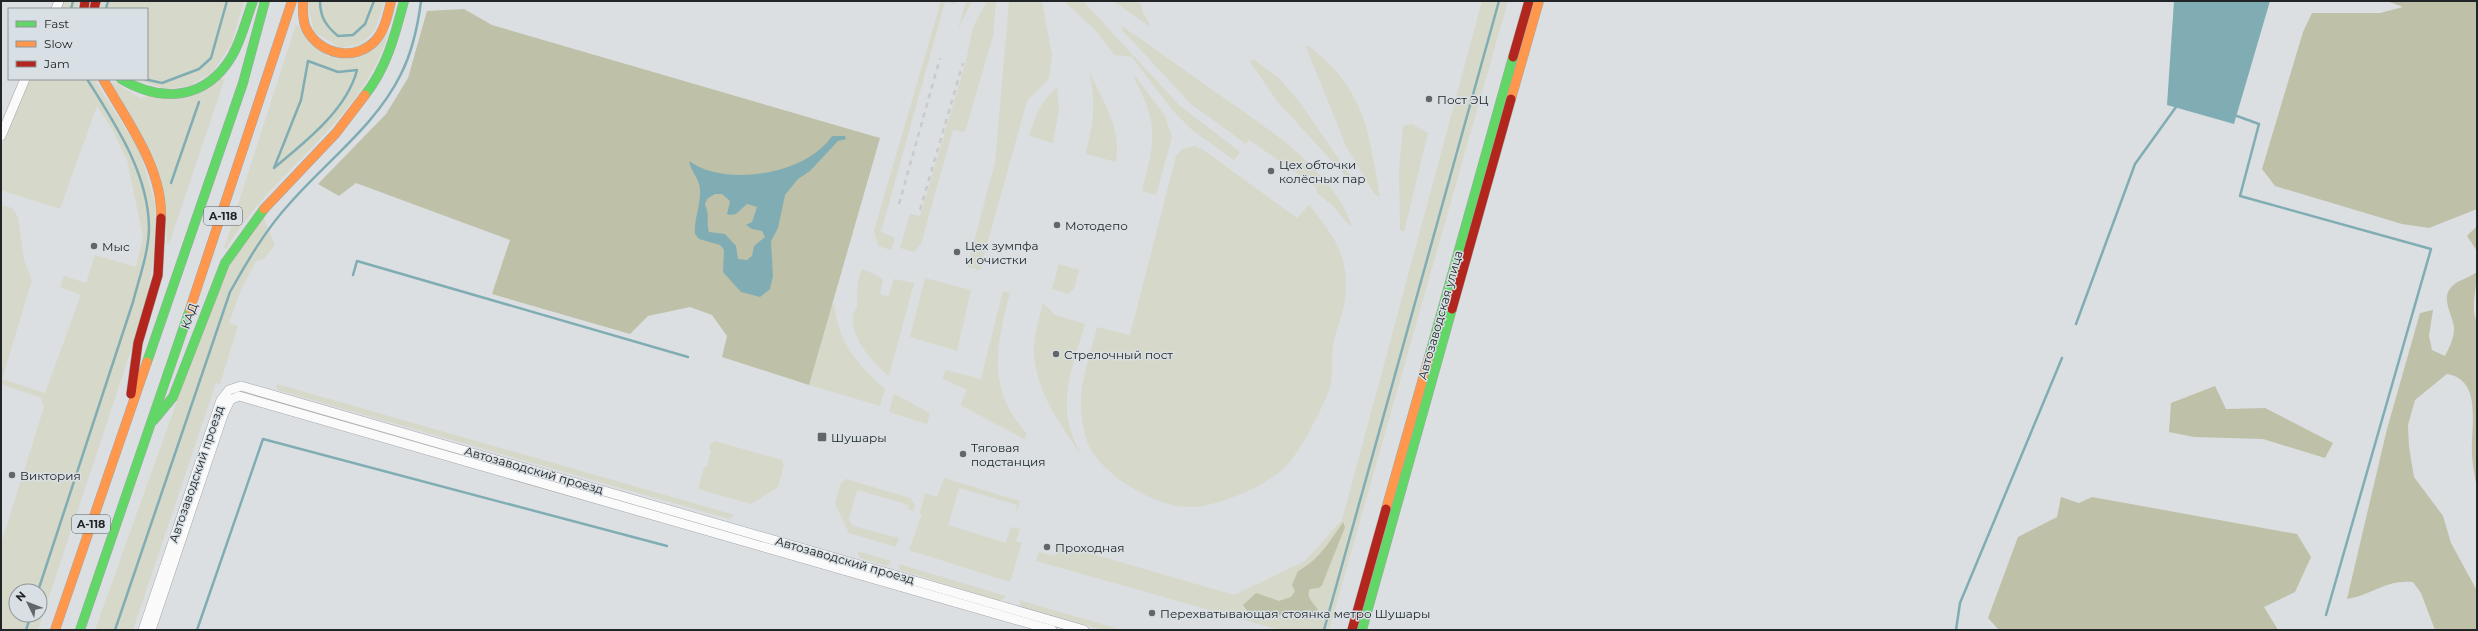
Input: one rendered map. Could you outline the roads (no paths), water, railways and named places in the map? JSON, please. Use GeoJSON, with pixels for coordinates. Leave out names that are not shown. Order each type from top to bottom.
{"type":"FeatureCollection","features":[{"type":"Feature","properties":{"kind":"main road"},"geometry":{"type":"LineString","coordinates":[[123,80],[141,92],[155,95],[171,96],[197,89],[210,81],[231,58],[253,1]]}},
{"type":"Feature","properties":{"kind":"main road","name":"КАД"},"geometry":{"type":"LineString","coordinates":[[55,630],[243,83],[265,1]]}},
{"type":"Feature","properties":{"kind":"main road","name":"КАД"},"geometry":{"type":"LineString","coordinates":[[80,630],[148,429],[198,291],[266,87],[292,1]]}},
{"type":"Feature","properties":{"kind":"main road"},"geometry":{"type":"LineString","coordinates":[[303,1],[302,6],[308,32],[327,51],[338,55],[350,54],[363,50],[375,42],[382,32],[391,1]]}},
{"type":"Feature","properties":{"kind":"main road"},"geometry":{"type":"LineString","coordinates":[[148,429],[173,397],[225,263],[259,214],[336,133],[375,83],[389,55],[404,1]]}},
{"type":"Feature","properties":{"kind":"main road","name":"Автозаводская улица"},"geometry":{"type":"LineString","coordinates":[[1352,630],[1529,1]]}},
{"type":"Feature","properties":{"kind":"main road","name":"Автозаводская улица"},"geometry":{"type":"LineString","coordinates":[[1362,630],[1539,1]]}},
{"type":"Feature","properties":{"kind":"main road"},"geometry":{"type":"LineString","coordinates":[[104,80],[145,152],[156,182],[161,213],[158,275],[138,343],[127,419]]}},
{"type":"Feature","properties":{"kind":"street"},"geometry":{"type":"LineString","coordinates":[[1,136],[25,80]]}},
{"type":"Feature","properties":{"kind":"street","name":"Автозаводский проезд"},"geometry":{"type":"LineString","coordinates":[[143,630],[221,400],[230,390],[241,386],[1084,630]]}},
{"type":"Feature","properties":{"kind":"street","name":"Автозаводский проезд"},"geometry":{"type":"LineString","coordinates":[[151,630],[225,410],[230,400],[239,396],[1052,630]]}},
{"type":"Feature","properties":{"kind":"water"},"geometry":{"type":"Polygon","coordinates":[[[2174,1],[2270,1],[2234,124],[2167,105],[2174,1]]]}},
{"type":"Feature","properties":{"kind":"water"},"geometry":{"type":"Polygon","coordinates":[[[832,136],[845,136],[846,139],[838,141],[810,171],[798,179],[785,195],[778,228],[771,241],[773,276],[770,289],[760,297],[741,292],[723,272],[724,250],[720,245],[699,239],[695,234],[700,188],[689,161],[705,169],[723,174],[744,175],[765,173],[786,168],[804,160],[820,149],[832,136]],[[715,194],[707,199],[705,205],[709,232],[725,234],[736,246],[738,259],[747,260],[752,256],[754,246],[765,237],[762,231],[752,229],[746,225],[752,222],[757,207],[747,204],[736,214],[727,214],[730,201],[722,194],[715,194]]]}},
{"type":"Feature","properties":{"kind":"waterway"},"geometry":{"type":"LineString","coordinates":[[71,8],[73,1]]}},
{"type":"Feature","properties":{"kind":"waterway"},"geometry":{"type":"LineString","coordinates":[[106,8],[108,1]]}},
{"type":"Feature","properties":{"kind":"waterway"},"geometry":{"type":"LineString","coordinates":[[148,80],[162,83],[199,69],[211,58],[227,1]]}},
{"type":"Feature","properties":{"kind":"waterway"},"geometry":{"type":"LineString","coordinates":[[320,1],[324,21],[338,36],[353,35],[365,24],[374,1]]}},
{"type":"Feature","properties":{"kind":"waterway"},"geometry":{"type":"LineString","coordinates":[[115,630],[230,292],[273,223],[305,187],[365,126],[391,92],[401,74],[411,48],[421,1]]}},
{"type":"Feature","properties":{"kind":"waterway"},"geometry":{"type":"LineString","coordinates":[[1324,630],[1499,1]]}},
{"type":"Feature","properties":{"kind":"waterway"},"geometry":{"type":"LineString","coordinates":[[308,61],[338,72],[357,70],[352,85],[344,99],[323,125],[274,168],[301,100],[308,61]]}},
{"type":"Feature","properties":{"kind":"waterway"},"geometry":{"type":"LineString","coordinates":[[41,583],[133,302],[146,255],[149,236],[147,207],[143,187],[136,168],[119,131],[88,80]]}},
{"type":"Feature","properties":{"kind":"waterway"},"geometry":{"type":"LineString","coordinates":[[171,183],[199,102]]}},
{"type":"Feature","properties":{"kind":"waterway"},"geometry":{"type":"LineString","coordinates":[[2076,324],[2135,164],[2176,107]]}},
{"type":"Feature","properties":{"kind":"waterway"},"geometry":{"type":"LineString","coordinates":[[2237,116],[2259,124],[2240,196],[2431,249],[2326,615]]}},
{"type":"Feature","properties":{"kind":"waterway"},"geometry":{"type":"LineString","coordinates":[[353,275],[357,261],[688,357]]}},
{"type":"Feature","properties":{"kind":"waterway"},"geometry":{"type":"LineString","coordinates":[[1956,630],[1960,603],[2062,358]]}},
{"type":"Feature","properties":{"kind":"waterway"},"geometry":{"type":"LineString","coordinates":[[197,630],[263,439],[667,546]]}},
{"type":"Feature","properties":{"kind":"waterway"},"geometry":{"type":"LineString","coordinates":[[26,630],[28,623]]}},
{"type":"Feature","properties":{"kind":"railway"},"geometry":{"type":"LineString","coordinates":[[899,204],[940,58]]}},
{"type":"Feature","properties":{"kind":"railway"},"geometry":{"type":"LineString","coordinates":[[920,210],[963,63]]}},
{"type":"Feature","properties":{"kind":"place","name":"Пост ЭЦ"},"geometry":{"type":"Point","coordinates":[1429,99]}},
{"type":"Feature","properties":{"kind":"place","name":"Цех обточки колёсных пар"},"geometry":{"type":"Point","coordinates":[1271,171]}},
{"type":"Feature","properties":{"kind":"place","name":"Мотодепо"},"geometry":{"type":"Point","coordinates":[1057,225]}},
{"type":"Feature","properties":{"kind":"place","name":"Мыс"},"geometry":{"type":"Point","coordinates":[94,246]}},
{"type":"Feature","properties":{"kind":"place","name":"Цех зумпфа и очистки"},"geometry":{"type":"Point","coordinates":[957,252]}},
{"type":"Feature","properties":{"kind":"place","name":"Стрелочный пост"},"geometry":{"type":"Point","coordinates":[1056,354]}},
{"type":"Feature","properties":{"kind":"place","name":"Шушары"},"geometry":{"type":"Point","coordinates":[822,437]}},
{"type":"Feature","properties":{"kind":"place","name":"Тяговая подстанция"},"geometry":{"type":"Point","coordinates":[963,454]}},
{"type":"Feature","properties":{"kind":"place","name":"Виктория"},"geometry":{"type":"Point","coordinates":[12,475]}},
{"type":"Feature","properties":{"kind":"place","name":"Проходная"},"geometry":{"type":"Point","coordinates":[1047,547]}},
{"type":"Feature","properties":{"kind":"place","name":"Перехватывающая стоянка метро Шушары"},"geometry":{"type":"Point","coordinates":[1152,613]}}]}
